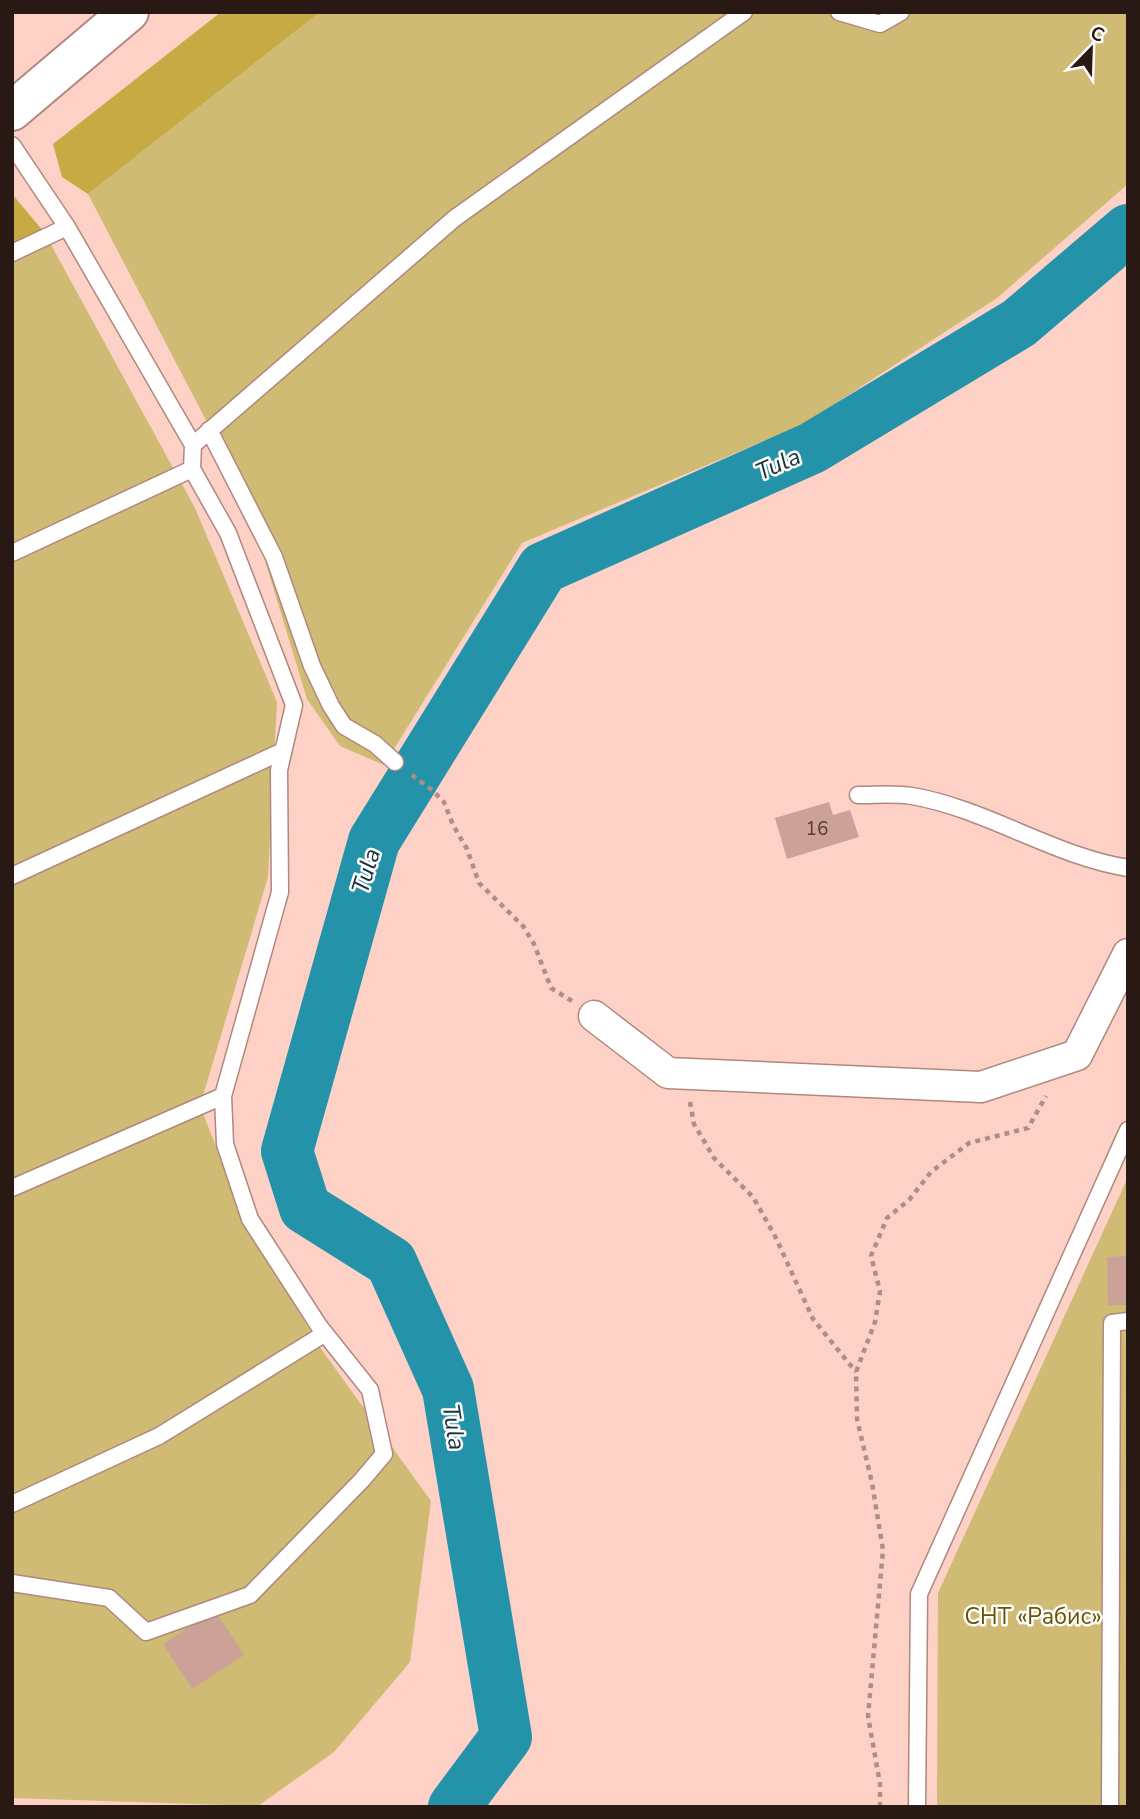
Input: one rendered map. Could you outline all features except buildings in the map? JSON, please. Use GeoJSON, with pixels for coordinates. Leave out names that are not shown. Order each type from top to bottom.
{"type":"FeatureCollection","features":[{"type":"Feature","properties":{"kind":"highway"},"geometry":{"type":"LineString","coordinates":[[12,111],[129,12]]}},
{"type":"Feature","properties":{"kind":"street"},"geometry":{"type":"LineString","coordinates":[[594,1016],[668,1073],[981,1087],[1077,1055],[1128,954]]}},
{"type":"Feature","properties":{"kind":"lane"},"geometry":{"type":"LineString","coordinates":[[193,445],[455,218],[744,12]]}},
{"type":"Feature","properties":{"kind":"lane"},"geometry":{"type":"LineString","coordinates":[[839,12],[880,24],[901,12]]}},
{"type":"Feature","properties":{"kind":"lane"},"geometry":{"type":"LineString","coordinates":[[12,145],[67,227],[193,445],[192,469],[228,533],[294,705],[279,770],[280,892],[223,1096],[225,1144],[250,1219],[324,1334],[369,1390],[384,1454],[250,1595],[146,1632],[109,1598],[12,1583]]}},
{"type":"Feature","properties":{"kind":"lane"},"geometry":{"type":"LineString","coordinates":[[12,253],[67,227]]}},
{"type":"Feature","properties":{"kind":"lane"},"geometry":{"type":"LineString","coordinates":[[209,430],[274,557],[312,666],[331,706],[344,726],[375,744],[395,762]]}},
{"type":"Feature","properties":{"kind":"lane"},"geometry":{"type":"LineString","coordinates":[[12,553],[192,469]]}},
{"type":"Feature","properties":{"kind":"lane"},"geometry":{"type":"LineString","coordinates":[[12,876],[284,751]]}},
{"type":"Feature","properties":{"kind":"lane"},"geometry":{"type":"LineString","coordinates":[[858,795],[909,795],[939,802],[1095,862],[1128,869]]}},
{"type":"Feature","properties":{"kind":"lane"},"geometry":{"type":"LineString","coordinates":[[12,1188],[223,1096]]}},
{"type":"Feature","properties":{"kind":"lane"},"geometry":{"type":"LineString","coordinates":[[917,1807],[919,1594],[1128,1130]]}},
{"type":"Feature","properties":{"kind":"lane"},"geometry":{"type":"LineString","coordinates":[[1110,1807],[1112,1323],[1128,1321]]}},
{"type":"Feature","properties":{"kind":"lane"},"geometry":{"type":"LineString","coordinates":[[12,1504],[159,1436],[324,1334]]}},
{"type":"Feature","properties":{"kind":"path"},"geometry":{"type":"LineString","coordinates":[[432,790],[444,802],[467,849],[479,883],[523,926],[534,944],[551,988],[594,1016]]}},
{"type":"Feature","properties":{"kind":"path"},"geometry":{"type":"LineString","coordinates":[[880,1807],[880,1784],[868,1716],[883,1550],[872,1482],[857,1419],[856,1372],[875,1322],[880,1291],[871,1256],[887,1218],[909,1200],[931,1172],[969,1143],[1028,1128],[1049,1090],[1077,1055]]}},
{"type":"Feature","properties":{"kind":"path"},"geometry":{"type":"LineString","coordinates":[[684,1073],[694,1124],[714,1158],[753,1197],[775,1236],[813,1319],[856,1372]]}},
{"type":"Feature","properties":{"kind":"green space"},"geometry":{"type":"Polygon","coordinates":[[[320,12],[1128,12],[1128,184],[997,298],[804,424],[522,543],[384,765],[340,746],[307,699],[245,495],[88,194],[320,12]]]}},
{"type":"Feature","properties":{"kind":"green space"},"geometry":{"type":"Polygon","coordinates":[[[44,232],[195,508],[277,702],[268,877],[200,1106],[248,1227],[319,1346],[431,1501],[410,1662],[334,1752],[258,1806],[12,1798],[12,248],[44,232]]]}},
{"type":"Feature","properties":{"kind":"green space","name":"СНТ «Рабис»"},"geometry":{"type":"Polygon","coordinates":[[[1128,1177],[1128,1807],[937,1807],[938,1593],[1128,1177]]]}},
{"type":"Feature","properties":{"kind":"shaded area"},"geometry":{"type":"Polygon","coordinates":[[[221,12],[320,12],[88,194],[62,177],[53,144],[221,12]]]}},
{"type":"Feature","properties":{"kind":"shaded area"},"geometry":{"type":"Polygon","coordinates":[[[12,194],[44,232],[12,248],[12,194]]]}},
{"type":"Feature","properties":{"kind":"waterway","name":"Tula"},"geometry":{"type":"LineString","coordinates":[[454,1807],[506,1737],[448,1389],[391,1262],[305,1208],[287,1151],[374,841],[543,568],[812,448],[1019,323],[1128,230]]}}]}
